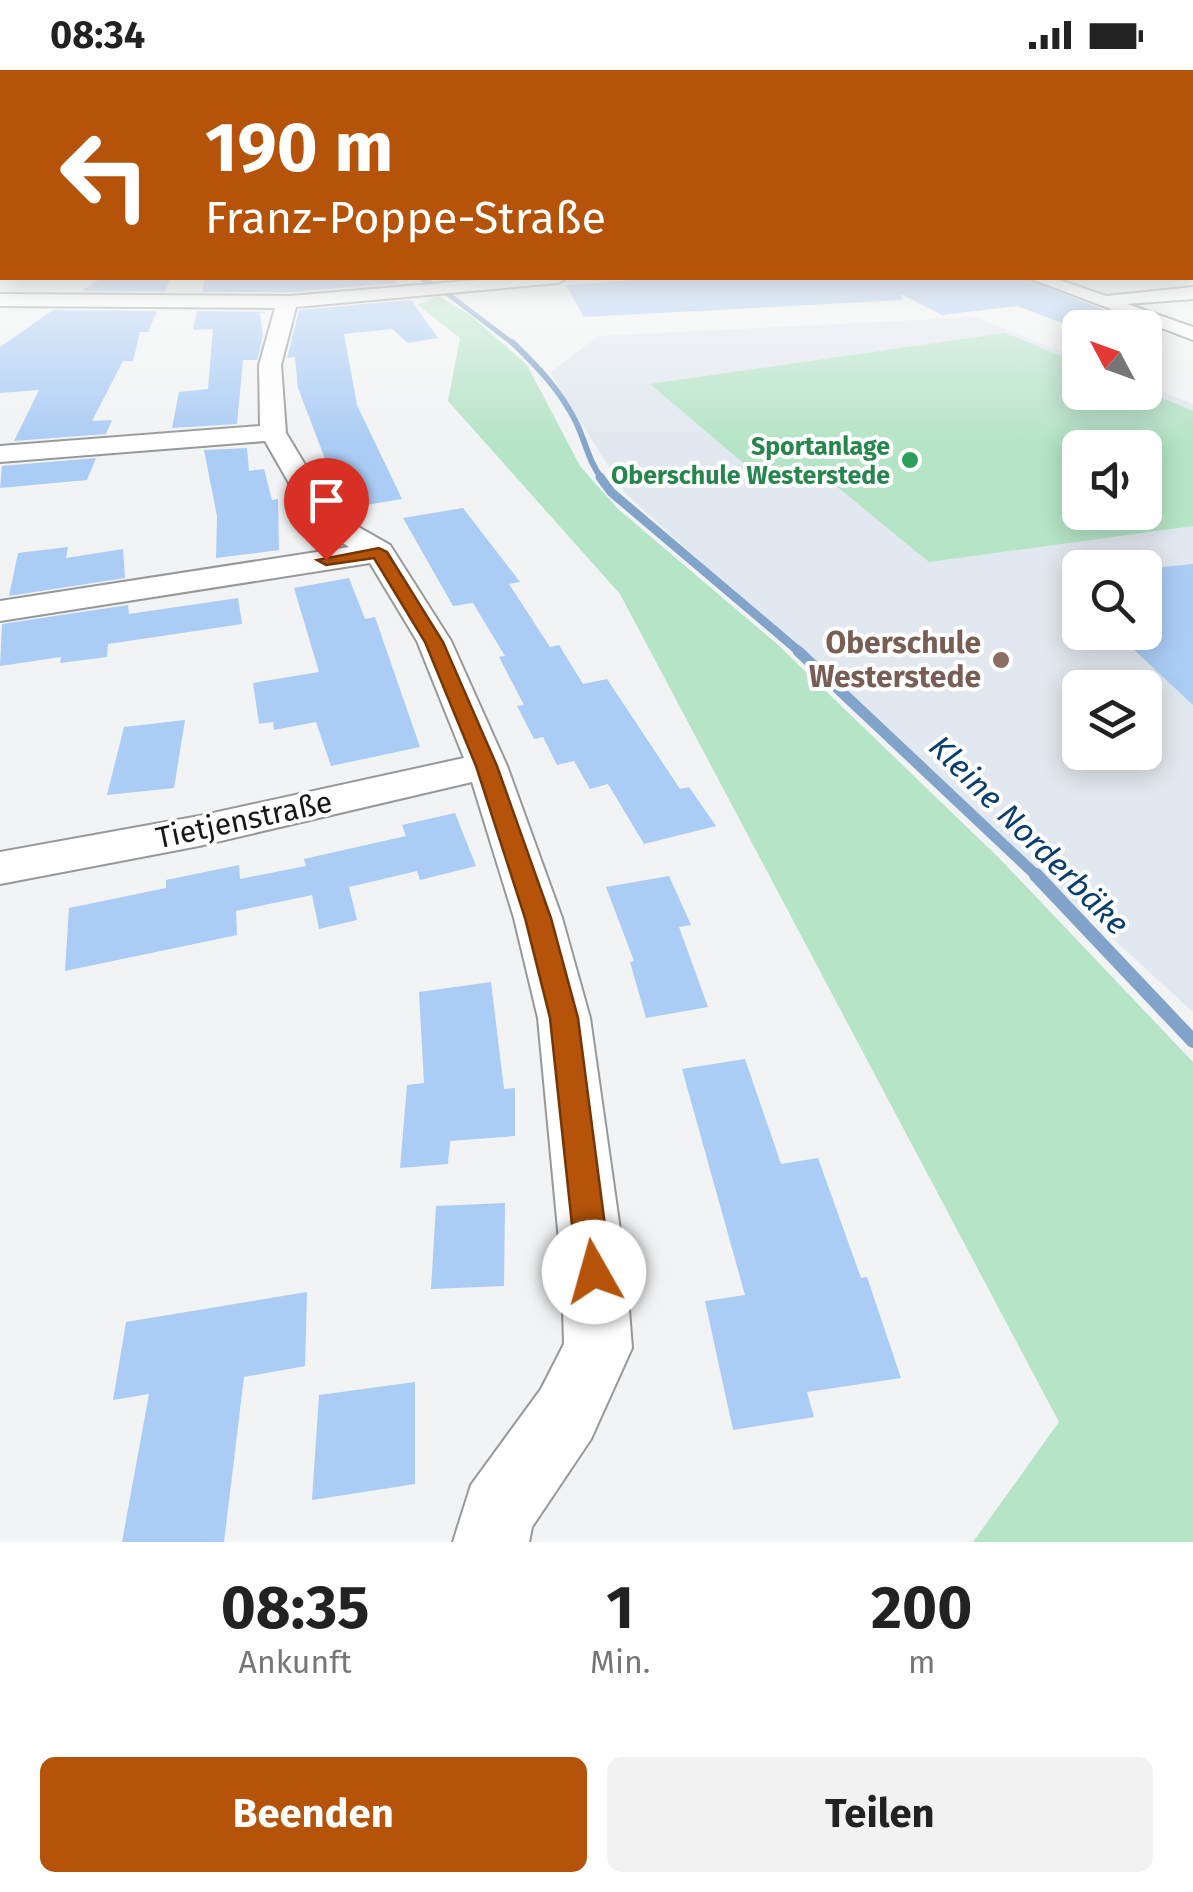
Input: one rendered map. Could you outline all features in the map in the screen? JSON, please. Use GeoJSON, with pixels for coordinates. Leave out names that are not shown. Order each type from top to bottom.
{"type":"FeatureCollection","features":[{"type":"Feature","properties":{"kind":"street"},"geometry":{"type":"LineString","coordinates":[[12,323],[40,308]]}},
{"type":"Feature","properties":{"kind":"street"},"geometry":{"type":"LineString","coordinates":[[285,308],[270,365],[274,433],[323,519],[379,552],[434,642],[486,766],[538,918],[564,1018],[594,1272],[598,1348],[566,1414],[498,1512],[491,1542]]}},
{"type":"Feature","properties":{"kind":"street"},"geometry":{"type":"LineString","coordinates":[[1119,308],[1193,334]]}},
{"type":"Feature","properties":{"kind":"street"},"geometry":{"type":"LineString","coordinates":[[0,454],[274,433]]}},
{"type":"Feature","properties":{"kind":"street"},"geometry":{"type":"LineString","coordinates":[[0,611],[379,552]]}},
{"type":"Feature","properties":{"kind":"street","name":"Tietjenstraße"},"geometry":{"type":"LineString","coordinates":[[0,868],[200,831],[486,766]]}},
{"type":"Feature","properties":{"kind":"shaded area","name":"Oberschule Westerstede"},"geometry":{"type":"Polygon","coordinates":[[[975,317],[1062,352],[1062,410],[1162,410],[1162,392],[1193,404],[1193,1012],[626,494],[550,373],[598,336],[975,317]]]}},
{"type":"Feature","properties":{"kind":"green space"},"geometry":{"type":"Polygon","coordinates":[[[421,308],[458,308],[527,365],[580,466],[617,508],[777,644],[1000,859],[1193,1062],[1193,1542],[973,1542],[1059,1422],[620,594],[448,401],[460,338],[421,308]]]}},
{"type":"Feature","properties":{"kind":"green space","name":"Sportanlage Oberschule Westerstede"},"geometry":{"type":"Polygon","coordinates":[[[1005,333],[1062,357],[1062,410],[1162,410],[1162,398],[1193,411],[1193,526],[929,562],[819,472],[767,483],[650,384],[1005,333]]]}},
{"type":"Feature","properties":{"kind":"building"},"geometry":{"type":"Polygon","coordinates":[[[416,308],[438,338],[408,343],[392,329],[344,334],[357,405],[402,499],[366,505],[354,477],[333,480],[298,388],[295,357],[287,358],[299,310],[416,308]]]}},
{"type":"Feature","properties":{"kind":"building"},"geometry":{"type":"Polygon","coordinates":[[[579,308],[758,308],[584,317],[579,308]]]}},
{"type":"Feature","properties":{"kind":"building"},"geometry":{"type":"Polygon","coordinates":[[[928,308],[1003,308],[942,315],[928,308]]]}},
{"type":"Feature","properties":{"kind":"building"},"geometry":{"type":"Polygon","coordinates":[[[1021,308],[1105,310],[1062,310],[1062,323],[1021,308]]]}},
{"type":"Feature","properties":{"kind":"building"},"geometry":{"type":"Polygon","coordinates":[[[53,310],[157,311],[148,332],[140,332],[133,361],[123,361],[92,421],[112,420],[106,434],[14,441],[39,390],[0,393],[0,347],[53,310]]]}},
{"type":"Feature","properties":{"kind":"building"},"geometry":{"type":"Polygon","coordinates":[[[197,311],[267,312],[260,313],[263,336],[257,360],[243,360],[237,424],[172,428],[179,392],[208,389],[213,329],[193,330],[197,311]]]}},
{"type":"Feature","properties":{"kind":"building"},"geometry":{"type":"Polygon","coordinates":[[[247,448],[249,471],[264,469],[272,500],[278,499],[279,550],[216,558],[217,516],[204,450],[247,448]]]}},
{"type":"Feature","properties":{"kind":"building"},"geometry":{"type":"Polygon","coordinates":[[[96,458],[87,480],[0,488],[2,466],[96,458]]]}},
{"type":"Feature","properties":{"kind":"building"},"geometry":{"type":"Polygon","coordinates":[[[463,508],[520,582],[509,584],[550,647],[559,645],[583,684],[607,679],[680,789],[689,787],[716,826],[644,844],[608,784],[590,789],[574,761],[557,765],[543,737],[534,739],[517,706],[524,705],[499,657],[505,656],[473,603],[453,606],[403,518],[463,508]]]}},
{"type":"Feature","properties":{"kind":"building"},"geometry":{"type":"Polygon","coordinates":[[[68,547],[66,558],[123,549],[125,578],[9,596],[18,553],[68,547]]]}},
{"type":"Feature","properties":{"kind":"building"},"geometry":{"type":"Polygon","coordinates":[[[1193,564],[1193,705],[1162,676],[1162,670],[1156,670],[1134,650],[1162,650],[1162,567],[1193,564]]]}},
{"type":"Feature","properties":{"kind":"building"},"geometry":{"type":"Polygon","coordinates":[[[349,578],[365,619],[375,617],[420,747],[331,766],[316,722],[274,730],[273,722],[259,724],[253,683],[319,672],[294,588],[349,578]]]}},
{"type":"Feature","properties":{"kind":"building"},"geometry":{"type":"Polygon","coordinates":[[[238,598],[242,624],[108,644],[107,657],[60,663],[61,657],[0,666],[2,624],[128,605],[129,614],[238,598]]]}},
{"type":"Feature","properties":{"kind":"building"},"geometry":{"type":"Polygon","coordinates":[[[185,720],[174,788],[107,795],[124,727],[185,720]]]}},
{"type":"Feature","properties":{"kind":"building"},"geometry":{"type":"Polygon","coordinates":[[[455,813],[476,866],[420,880],[417,871],[349,887],[357,920],[319,929],[312,895],[236,911],[237,935],[65,971],[69,908],[166,888],[166,880],[239,865],[240,879],[306,866],[304,859],[406,836],[402,825],[455,813]]]}},
{"type":"Feature","properties":{"kind":"building"},"geometry":{"type":"Polygon","coordinates":[[[669,876],[691,925],[679,927],[708,1007],[646,1018],[630,962],[634,961],[606,887],[669,876]]]}},
{"type":"Feature","properties":{"kind":"building"},"geometry":{"type":"Polygon","coordinates":[[[491,982],[504,1089],[515,1088],[515,1136],[450,1141],[448,1164],[400,1168],[407,1085],[424,1083],[419,992],[491,982]]]}},
{"type":"Feature","properties":{"kind":"building"},"geometry":{"type":"Polygon","coordinates":[[[745,1059],[781,1164],[818,1158],[861,1278],[867,1277],[901,1378],[807,1392],[814,1417],[733,1430],[705,1301],[745,1295],[682,1069],[745,1059]]]}},
{"type":"Feature","properties":{"kind":"building"},"geometry":{"type":"Polygon","coordinates":[[[505,1203],[504,1286],[431,1289],[436,1206],[505,1203]]]}},
{"type":"Feature","properties":{"kind":"building"},"geometry":{"type":"Polygon","coordinates":[[[307,1292],[305,1366],[244,1377],[224,1542],[122,1542],[149,1394],[113,1400],[126,1322],[307,1292]]]}},
{"type":"Feature","properties":{"kind":"building"},"geometry":{"type":"Polygon","coordinates":[[[415,1382],[415,1484],[312,1500],[319,1395],[415,1382]]]}},
{"type":"Feature","properties":{"kind":"waterway","name":"Kleine Norderbäke"},"geometry":{"type":"LineString","coordinates":[[466,308],[515,345]]}},
{"type":"Feature","properties":{"kind":"waterway","name":"Kleine Norderbäke"},"geometry":{"type":"LineString","coordinates":[[515,345],[563,400],[602,479]]}},
{"type":"Feature","properties":{"kind":"waterway","name":"Kleine Norderbäke"},"geometry":{"type":"LineString","coordinates":[[600,477],[611,492],[801,653]]}},
{"type":"Feature","properties":{"kind":"waterway","name":"Kleine Norderbäke"},"geometry":{"type":"LineString","coordinates":[[798,651],[1038,877]]}},
{"type":"Feature","properties":{"kind":"waterway","name":"Kleine Norderbäke"},"geometry":{"type":"LineString","coordinates":[[1038,877],[1193,1041]]}},
{"type":"Feature","properties":{"kind":"place","name":"Sportanlage Oberschule Westerstede"},"geometry":{"type":"Point","coordinates":[910,460]}},
{"type":"Feature","properties":{"kind":"place","name":"Oberschule Westerstede"},"geometry":{"type":"Point","coordinates":[1001,660]}},
{"type":"Feature","properties":{"kind":"route"},"geometry":{"type":"LineString","coordinates":[[326,560],[379,552],[434,642],[486,766],[538,918],[564,1018],[594,1272]]}}]}
